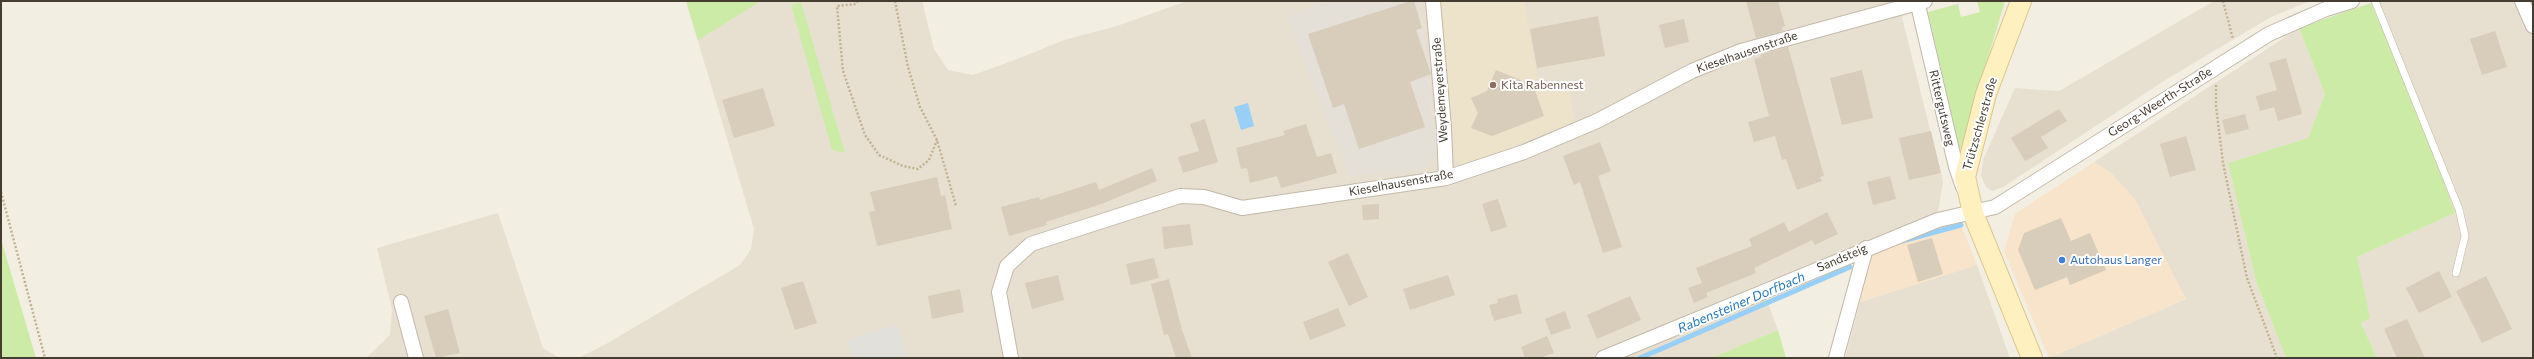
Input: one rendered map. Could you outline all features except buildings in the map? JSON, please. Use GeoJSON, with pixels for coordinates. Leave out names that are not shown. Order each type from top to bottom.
{"type":"FeatureCollection","features":[{"type":"Feature","properties":{"kind":"street","name":"Weydemeyerstraße"},"geometry":{"type":"LineString","coordinates":[[1433,1],[1444,128],[1446,178]]}},
{"type":"Feature","properties":{"kind":"street","name":"Trützschlerstraße"},"geometry":{"type":"LineString","coordinates":[[2021,1],[1986,94],[1964,176],[1973,213],[2032,358]]}},
{"type":"Feature","properties":{"kind":"street","name":"Georg-Weerth-Straße"},"geometry":{"type":"LineString","coordinates":[[1973,213],[1995,207],[2269,34],[2326,9],[2352,1]]}},
{"type":"Feature","properties":{"kind":"street"},"geometry":{"type":"LineString","coordinates":[[2522,1],[2533,26]]}},
{"type":"Feature","properties":{"kind":"street","name":"Kieselhausenstraße"},"geometry":{"type":"LineString","coordinates":[[1011,358],[999,292],[1007,266],[1031,244],[1180,196],[1204,197],[1242,208],[1446,178],[1524,152],[1591,124],[1692,71],[1741,51],[1920,2]]}},
{"type":"Feature","properties":{"kind":"street","name":"Rittergutsweg"},"geometry":{"type":"LineString","coordinates":[[1920,2],[1956,167],[1973,213]]}},
{"type":"Feature","properties":{"kind":"street","name":"Sandsteig"},"geometry":{"type":"LineString","coordinates":[[1603,358],[1866,248],[1938,220],[1973,213]]}},
{"type":"Feature","properties":{"kind":"street"},"geometry":{"type":"LineString","coordinates":[[1836,358],[1866,248]]}},
{"type":"Feature","properties":{"kind":"street"},"geometry":{"type":"LineString","coordinates":[[401,302],[416,358]]}},
{"type":"Feature","properties":{"kind":"lane"},"geometry":{"type":"LineString","coordinates":[[2375,1],[2459,210],[2465,236],[2456,273]]}},
{"type":"Feature","properties":{"kind":"path"},"geometry":{"type":"LineString","coordinates":[[858,1],[856,4],[837,6],[844,72],[865,135],[879,155],[903,166],[918,168],[929,160],[937,140]]}},
{"type":"Feature","properties":{"kind":"path"},"geometry":{"type":"LineString","coordinates":[[895,1],[908,67],[920,107],[937,140],[956,206]]}},
{"type":"Feature","properties":{"kind":"path"},"geometry":{"type":"LineString","coordinates":[[2223,1],[2230,23],[2235,55]]}},
{"type":"Feature","properties":{"kind":"path"},"geometry":{"type":"LineString","coordinates":[[2208,72],[2216,86],[2216,106],[2223,164],[2247,278],[2277,358]]}},
{"type":"Feature","properties":{"kind":"path"},"geometry":{"type":"LineString","coordinates":[[1,192],[45,358]]}},
{"type":"Feature","properties":{"kind":"shaded area"},"geometry":{"type":"Polygon","coordinates":[[[686,1],[922,1],[934,49],[948,70],[973,75],[1064,40],[1117,26],[1187,1],[1330,1],[1286,16],[1437,152],[1419,1],[1898,1],[1943,182],[1937,218],[1764,293],[1778,330],[1711,358],[565,358],[580,357],[606,344],[740,265],[751,249],[754,229],[686,1]]]}},
{"type":"Feature","properties":{"kind":"shaded area"},"geometry":{"type":"Polygon","coordinates":[[[1330,1],[1419,1],[1437,152],[1424,170],[1349,176],[1286,16],[1330,1]]]}},
{"type":"Feature","properties":{"kind":"shaded area","name":"Kita Rabennest"},"geometry":{"type":"Polygon","coordinates":[[[1440,1],[1524,1],[1539,87],[1569,83],[1574,122],[1464,166],[1455,161],[1440,1]]]}},
{"type":"Feature","properties":{"kind":"shaded area"},"geometry":{"type":"Polygon","coordinates":[[[2214,1],[2310,1],[2271,17],[2167,79],[2003,187],[1992,191],[1986,187],[1981,176],[1983,160],[2015,88],[2059,91],[2214,1]]]}},
{"type":"Feature","properties":{"kind":"shaded area"},"geometry":{"type":"Polygon","coordinates":[[[2370,1],[2533,1],[2533,358],[2377,358],[2361,323],[2357,257],[2455,213],[2426,132],[2370,1]]]}},
{"type":"Feature","properties":{"kind":"shaded area"},"geometry":{"type":"Polygon","coordinates":[[[2299,28],[2325,94],[2308,138],[2228,163],[2256,281],[2286,358],[2049,358],[2186,299],[2112,174],[2094,162],[2299,28]]]}},
{"type":"Feature","properties":{"kind":"shaded area"},"geometry":{"type":"Polygon","coordinates":[[[2094,162],[2112,174],[2135,199],[2186,299],[2049,358],[2004,251],[2015,214],[2094,162]]]}},
{"type":"Feature","properties":{"kind":"shaded area"},"geometry":{"type":"Polygon","coordinates":[[[498,213],[543,348],[559,358],[366,358],[390,335],[392,309],[377,248],[498,213]]]}},
{"type":"Feature","properties":{"kind":"shaded area"},"geometry":{"type":"Polygon","coordinates":[[[1932,226],[1962,227],[1977,265],[1860,302],[1871,251],[1932,226]]]}},
{"type":"Feature","properties":{"kind":"shaded area"},"geometry":{"type":"Polygon","coordinates":[[[1977,265],[2010,358],[1845,358],[1860,302],[1977,265]]]}},
{"type":"Feature","properties":{"kind":"shaded area"},"geometry":{"type":"Polygon","coordinates":[[[897,325],[908,358],[853,358],[847,340],[897,325]]]}},
{"type":"Feature","properties":{"kind":"green space"},"geometry":{"type":"Polygon","coordinates":[[[686,1],[761,1],[698,40],[686,1]]]}},
{"type":"Feature","properties":{"kind":"green space"},"geometry":{"type":"Polygon","coordinates":[[[1977,1],[2005,1],[1960,151],[1928,12],[1958,4],[1961,17],[1980,12],[1977,1]]]}},
{"type":"Feature","properties":{"kind":"green space"},"geometry":{"type":"Polygon","coordinates":[[[801,2],[845,153],[832,150],[791,5],[801,2]]]}},
{"type":"Feature","properties":{"kind":"green space"},"geometry":{"type":"Polygon","coordinates":[[[2371,3],[2426,132],[2455,213],[2357,257],[2370,318],[2361,323],[2377,358],[2286,358],[2256,281],[2228,163],[2308,138],[2325,94],[2299,28],[2371,3]]]}},
{"type":"Feature","properties":{"kind":"green space"},"geometry":{"type":"Polygon","coordinates":[[[1,239],[36,358],[1,358],[1,239]]]}},
{"type":"Feature","properties":{"kind":"green space"},"geometry":{"type":"Polygon","coordinates":[[[1778,330],[1786,358],[1711,358],[1778,330]]]}},
{"type":"Feature","properties":{"kind":"water"},"geometry":{"type":"Polygon","coordinates":[[[1248,103],[1254,126],[1241,130],[1234,107],[1248,103]]]}},
{"type":"Feature","properties":{"kind":"waterway","name":"Rabensteiner Dorfbach"},"geometry":{"type":"LineString","coordinates":[[1902,241],[1961,225]]}},
{"type":"Feature","properties":{"kind":"waterway","name":"Rabensteiner Dorfbach"},"geometry":{"type":"LineString","coordinates":[[1640,358],[1850,267]]}},
{"type":"Feature","properties":{"kind":"place","name":"Kita Rabennest"},"geometry":{"type":"Point","coordinates":[1493,85]}},
{"type":"Feature","properties":{"kind":"place","name":"Autohaus Langer"},"geometry":{"type":"Point","coordinates":[2062,260]}}]}
